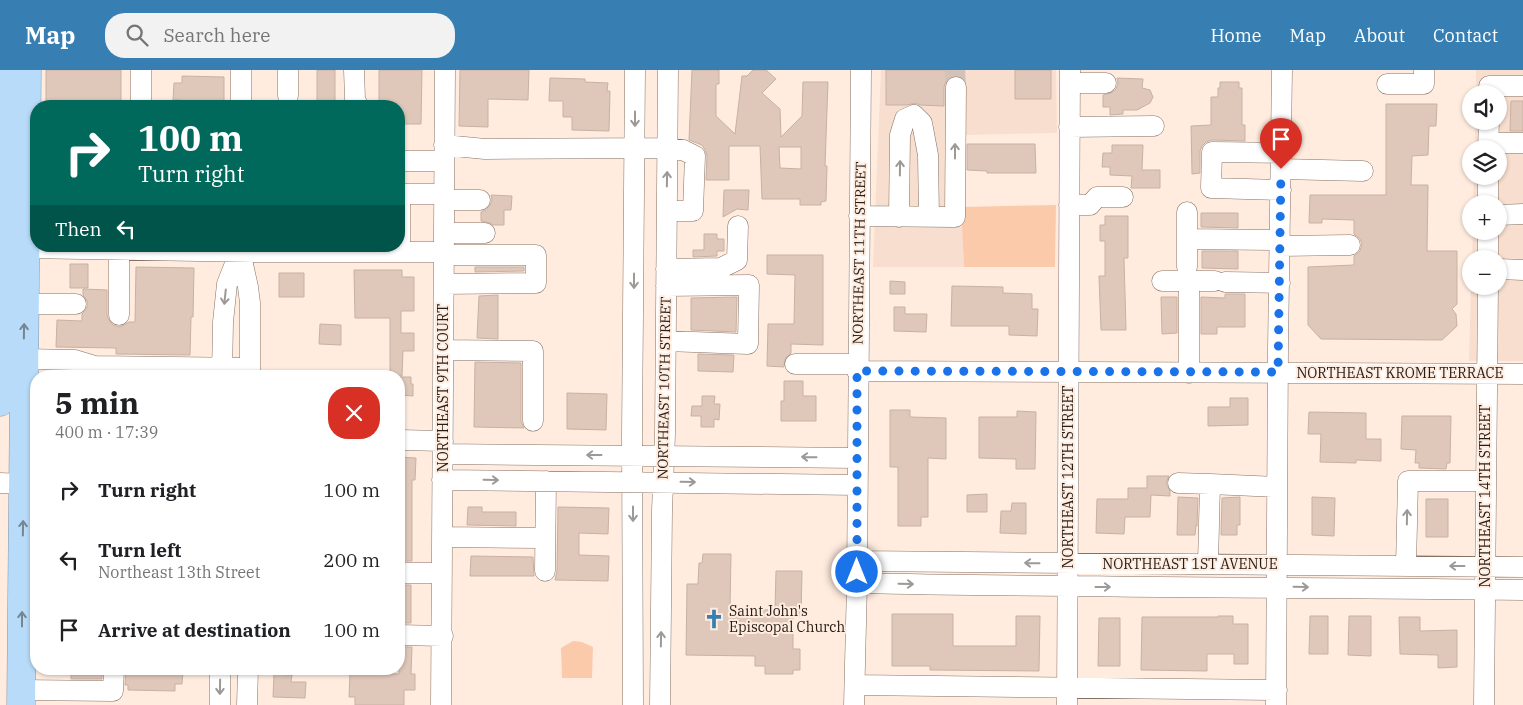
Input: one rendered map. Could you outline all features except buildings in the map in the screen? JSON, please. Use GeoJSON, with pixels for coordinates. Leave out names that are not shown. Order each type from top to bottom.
{"type":"FeatureCollection","features":[{"type":"Feature","properties":{"kind":"highway"},"geometry":{"type":"LineString","coordinates":[[4,70],[1,150],[6,250],[0,321],[8,358],[24,412],[12,484],[29,571],[29,646],[21,697]]}},
{"type":"Feature","properties":{"kind":"highway"},"geometry":{"type":"LineString","coordinates":[[27,70],[30,150]]}},
{"type":"Feature","properties":{"kind":"highway"},"geometry":{"type":"LineString","coordinates":[[8,358],[25,304],[6,250],[30,179]]}},
{"type":"Feature","properties":{"kind":"street"},"geometry":{"type":"LineString","coordinates":[[141,70],[141,100]]}},
{"type":"Feature","properties":{"kind":"street"},"geometry":{"type":"LineString","coordinates":[[241,70],[241,100]]}},
{"type":"Feature","properties":{"kind":"street"},"geometry":{"type":"LineString","coordinates":[[288,70],[288,96]]}},
{"type":"Feature","properties":{"kind":"street"},"geometry":{"type":"LineString","coordinates":[[354,70],[355,100]]}},
{"type":"Feature","properties":{"kind":"street","name":"NORTHEAST 9TH COURT"},"geometry":{"type":"LineString","coordinates":[[442,705],[445,70]]}},
{"type":"Feature","properties":{"kind":"street"},"geometry":{"type":"LineString","coordinates":[[633,705],[635,70]]}},
{"type":"Feature","properties":{"kind":"street","name":"NORTHEAST 10TH STREET"},"geometry":{"type":"LineString","coordinates":[[660,705],[668,70]]}},
{"type":"Feature","properties":{"kind":"street","name":"NORTHEAST 11TH STREET"},"geometry":{"type":"LineString","coordinates":[[854,695],[857,583],[860,70]]}},
{"type":"Feature","properties":{"kind":"street"},"geometry":{"type":"LineString","coordinates":[[854,695],[1276,697],[1282,70]]}},
{"type":"Feature","properties":{"kind":"street"},"geometry":{"type":"LineString","coordinates":[[1387,84],[1424,84],[1424,70]]}},
{"type":"Feature","properties":{"kind":"street"},"geometry":{"type":"LineString","coordinates":[[1070,77],[1106,83]]}},
{"type":"Feature","properties":{"kind":"street","name":"NORTHEAST 12TH STREET"},"geometry":{"type":"LineString","coordinates":[[1067,696],[1070,77]]}},
{"type":"Feature","properties":{"kind":"street"},"geometry":{"type":"LineString","coordinates":[[1489,83],[1523,86]]}},
{"type":"Feature","properties":{"kind":"street"},"geometry":{"type":"LineString","coordinates":[[859,216],[955,217],[956,87]]}},
{"type":"Feature","properties":{"kind":"street"},"geometry":{"type":"LineString","coordinates":[[899,217],[900,135],[905,119],[914,115],[922,122],[928,155],[929,217]]}},
{"type":"Feature","properties":{"kind":"street"},"geometry":{"type":"LineString","coordinates":[[1069,127],[1154,126]]}},
{"type":"Feature","properties":{"kind":"street"},"geometry":{"type":"LineString","coordinates":[[1507,144],[1523,143]]}},
{"type":"Feature","properties":{"kind":"street"},"geometry":{"type":"LineString","coordinates":[[405,160],[485,148],[635,147],[683,150],[695,156],[693,211],[666,211]]}},
{"type":"Feature","properties":{"kind":"street"},"geometry":{"type":"LineString","coordinates":[[1281,190],[1211,188],[1212,152],[1363,171]]}},
{"type":"Feature","properties":{"kind":"street"},"geometry":{"type":"LineString","coordinates":[[405,194],[480,200]]}},
{"type":"Feature","properties":{"kind":"street"},"geometry":{"type":"LineString","coordinates":[[1069,206],[1090,205],[1097,197],[1123,197]]}},
{"type":"Feature","properties":{"kind":"street"},"geometry":{"type":"LineString","coordinates":[[1187,212],[1190,373]]}},
{"type":"Feature","properties":{"kind":"street"},"geometry":{"type":"LineString","coordinates":[[1507,215],[1523,214]]}},
{"type":"Feature","properties":{"kind":"street"},"geometry":{"type":"LineString","coordinates":[[666,278],[721,268],[737,260],[738,226]]}},
{"type":"Feature","properties":{"kind":"street"},"geometry":{"type":"LineString","coordinates":[[444,247],[485,233]]}},
{"type":"Feature","properties":{"kind":"street"},"geometry":{"type":"LineString","coordinates":[[1187,239],[1350,245]]}},
{"type":"Feature","properties":{"kind":"street"},"geometry":{"type":"LineString","coordinates":[[405,251],[444,247],[536,255],[536,283],[444,284]]}},
{"type":"Feature","properties":{"kind":"street"},"geometry":{"type":"LineString","coordinates":[[6,250],[30,250]]}},
{"type":"Feature","properties":{"kind":"street"},"geometry":{"type":"LineString","coordinates":[[108,252],[119,315]]}},
{"type":"Feature","properties":{"kind":"street"},"geometry":{"type":"LineString","coordinates":[[222,370],[223,322],[227,284],[239,252]]}},
{"type":"Feature","properties":{"kind":"street"},"geometry":{"type":"LineString","coordinates":[[241,252],[250,303],[250,370]]}},
{"type":"Feature","properties":{"kind":"street"},"geometry":{"type":"LineString","coordinates":[[1507,269],[1523,270]]}},
{"type":"Feature","properties":{"kind":"street"},"geometry":{"type":"LineString","coordinates":[[1162,280],[1188,274],[1220,282],[1280,283]]}},
{"type":"Feature","properties":{"kind":"street"},"geometry":{"type":"LineString","coordinates":[[666,278],[749,285],[748,344],[666,340]]}},
{"type":"Feature","properties":{"kind":"street","name":"NORTHEAST 14TH STREET"},"geometry":{"type":"LineString","coordinates":[[1484,705],[1488,295]]}},
{"type":"Feature","properties":{"kind":"street"},"geometry":{"type":"LineString","coordinates":[[25,304],[76,304]]}},
{"type":"Feature","properties":{"kind":"street"},"geometry":{"type":"LineString","coordinates":[[443,350],[533,351],[533,421]]}},
{"type":"Feature","properties":{"kind":"street"},"geometry":{"type":"LineString","coordinates":[[8,358],[75,360],[96,366],[180,370]]}},
{"type":"Feature","properties":{"kind":"street","name":"NORTHEAST KROME TERRACE"},"geometry":{"type":"LineString","coordinates":[[795,364],[857,367],[1190,373],[1523,374]]}},
{"type":"Feature","properties":{"kind":"street"},"geometry":{"type":"LineString","coordinates":[[405,441],[443,447],[633,455],[857,458]]}},
{"type":"Feature","properties":{"kind":"street"},"geometry":{"type":"LineString","coordinates":[[442,480],[857,485]]}},
{"type":"Feature","properties":{"kind":"street"},"geometry":{"type":"LineString","coordinates":[[545,571],[546,481]]}},
{"type":"Feature","properties":{"kind":"street"},"geometry":{"type":"LineString","coordinates":[[1406,566],[1408,481],[1486,481]]}},
{"type":"Feature","properties":{"kind":"street"},"geometry":{"type":"LineString","coordinates":[[1178,483],[1277,487]]}},
{"type":"Feature","properties":{"kind":"street"},"geometry":{"type":"LineString","coordinates":[[1208,564],[1210,484]]}},
{"type":"Feature","properties":{"kind":"street"},"geometry":{"type":"LineString","coordinates":[[442,536],[540,538]]}},
{"type":"Feature","properties":{"kind":"street","name":"NORTHEAST 1ST AVENUE"},"geometry":{"type":"LineString","coordinates":[[856,561],[1523,567]]}},
{"type":"Feature","properties":{"kind":"street"},"geometry":{"type":"LineString","coordinates":[[405,573],[442,573]]}},
{"type":"Feature","properties":{"kind":"street","name":"NORTHEAST 1ST AVENUE"},"geometry":{"type":"LineString","coordinates":[[857,583],[1068,587],[1523,590]]}},
{"type":"Feature","properties":{"kind":"street"},"geometry":{"type":"LineString","coordinates":[[405,635],[442,636]]}},
{"type":"Feature","properties":{"kind":"street"},"geometry":{"type":"LineString","coordinates":[[633,674],[660,674]]}},
{"type":"Feature","properties":{"kind":"street"},"geometry":{"type":"LineString","coordinates":[[21,697],[114,691],[114,675]]}},
{"type":"Feature","properties":{"kind":"street"},"geometry":{"type":"LineString","coordinates":[[220,675],[220,705]]}},
{"type":"Feature","properties":{"kind":"street"},"geometry":{"type":"LineString","coordinates":[[247,705],[248,675]]}},
{"type":"Feature","properties":{"kind":"shaded area"},"geometry":{"type":"Polygon","coordinates":[[[881,70],[1056,70],[1057,133],[962,135],[961,207],[964,267],[873,267],[881,70]]]}},
{"type":"Feature","properties":{"kind":"shaded area"},"geometry":{"type":"Polygon","coordinates":[[[1476,70],[1523,70],[1523,361],[1469,361],[1471,295],[1507,295],[1507,250],[1472,250],[1473,240],[1507,240],[1507,195],[1473,195],[1474,185],[1507,185],[1507,140],[1475,140],[1475,130],[1507,130],[1507,85],[1476,85],[1476,70]]]}},
{"type":"Feature","properties":{"kind":"shaded area"},"geometry":{"type":"Polygon","coordinates":[[[1056,205],[1055,267],[964,267],[961,207],[1056,205]]]}},
{"type":"Feature","properties":{"kind":"shaded area"},"geometry":{"type":"Polygon","coordinates":[[[573,641],[582,642],[593,647],[592,678],[562,678],[561,648],[573,641]]]}},
{"type":"Feature","properties":{"kind":"tunnel"},"geometry":{"type":"LineString","coordinates":[[955,70],[956,87]]}},
{"type":"Feature","properties":{"kind":"place","name":"Saint John's Episcopal Church"},"geometry":{"type":"Point","coordinates":[714,619]}},
{"type":"Feature","properties":{"kind":"route"},"geometry":{"type":"LineString","coordinates":[[857,572],[857,371],[1278,372],[1281,169]]}}]}
